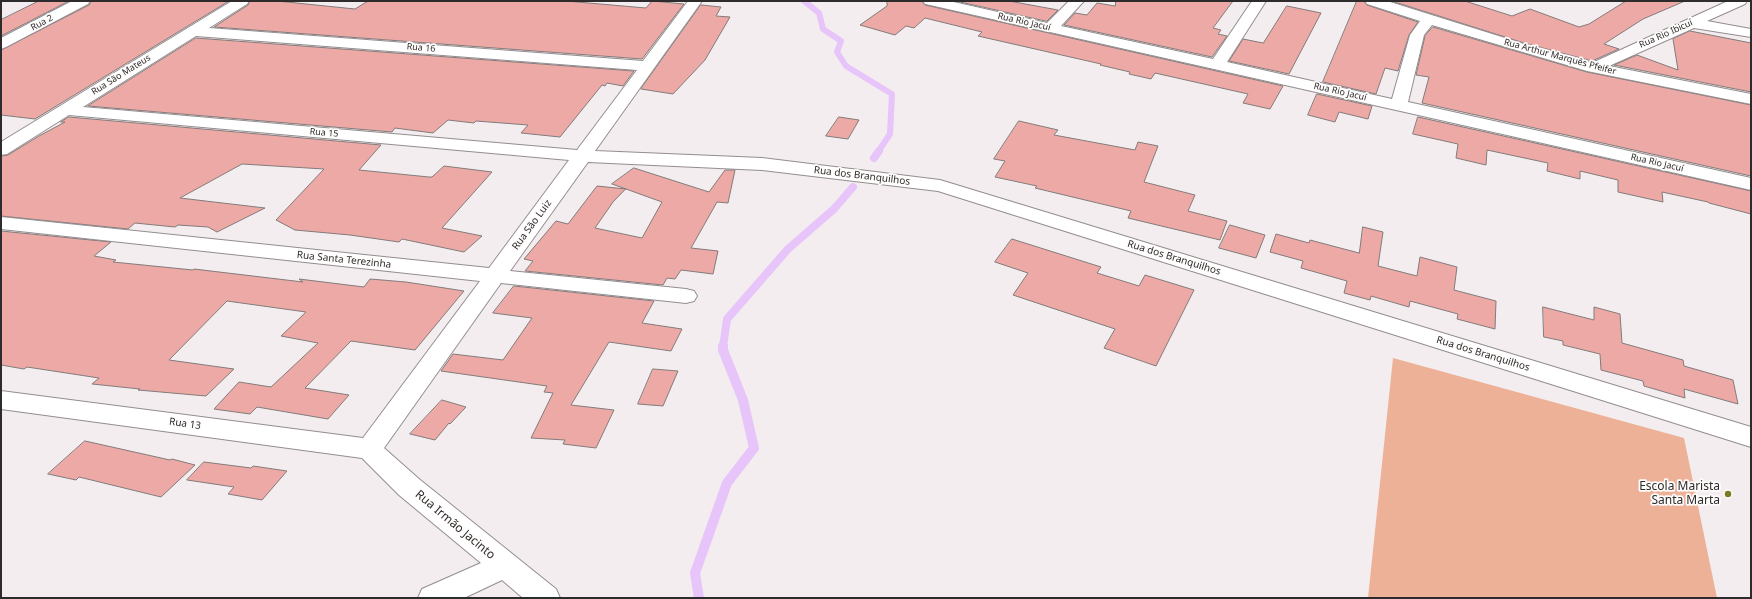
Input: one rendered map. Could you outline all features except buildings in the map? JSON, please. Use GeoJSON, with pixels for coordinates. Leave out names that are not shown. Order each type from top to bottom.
{"type":"FeatureCollection","features":[{"type":"Feature","properties":{"kind":"street","name":"Rua 2"},"geometry":{"type":"LineString","coordinates":[[1,44],[83,1]]}},
{"type":"Feature","properties":{"kind":"street","name":"Rua São Mateus"},"geometry":{"type":"LineString","coordinates":[[1,150],[242,1]]}},
{"type":"Feature","properties":{"kind":"street","name":"Rua São Luiz"},"geometry":{"type":"LineString","coordinates":[[369,449],[695,1]]}},
{"type":"Feature","properties":{"kind":"street","name":"Rua Rio Jacuí"},"geometry":{"type":"LineString","coordinates":[[930,1],[1751,184]]}},
{"type":"Feature","properties":{"kind":"street"},"geometry":{"type":"LineString","coordinates":[[1050,28],[1078,1]]}},
{"type":"Feature","properties":{"kind":"street"},"geometry":{"type":"LineString","coordinates":[[1217,65],[1259,1]]}},
{"type":"Feature","properties":{"kind":"street","name":"Rua Arthur Marquês Pfeifer"},"geometry":{"type":"LineString","coordinates":[[1372,1],[1519,47],[1593,68],[1751,99]]}},
{"type":"Feature","properties":{"kind":"street","name":"Rua Rio Ibicuí"},"geometry":{"type":"LineString","coordinates":[[1593,68],[1740,1]]}},
{"type":"Feature","properties":{"kind":"street"},"geometry":{"type":"LineString","coordinates":[[1399,105],[1417,35],[1429,19]]}},
{"type":"Feature","properties":{"kind":"street"},"geometry":{"type":"LineString","coordinates":[[1692,23],[1751,33]]}},
{"type":"Feature","properties":{"kind":"street","name":"Rua 16"},"geometry":{"type":"LineString","coordinates":[[194,30],[648,66]]}},
{"type":"Feature","properties":{"kind":"street","name":"Rua 15"},"geometry":{"type":"LineString","coordinates":[[65,110],[582,156]]}},
{"type":"Feature","properties":{"kind":"street","name":"Rua dos Branquilhos"},"geometry":{"type":"LineString","coordinates":[[582,156],[762,164],[940,186],[1751,437]]}},
{"type":"Feature","properties":{"kind":"street","name":"Rua Santa Terezinha"},"geometry":{"type":"LineString","coordinates":[[1,223],[686,296]]}},
{"type":"Feature","properties":{"kind":"street","name":"Rua 13"},"geometry":{"type":"LineString","coordinates":[[1,400],[369,449]]}},
{"type":"Feature","properties":{"kind":"street","name":"Rua Irmão Jacinto"},"geometry":{"type":"LineString","coordinates":[[369,449],[409,487],[545,598]]}},
{"type":"Feature","properties":{"kind":"street"},"geometry":{"type":"LineString","coordinates":[[433,598],[504,566]]}},
{"type":"Feature","properties":{"kind":"shaded area"},"geometry":{"type":"Polygon","coordinates":[[[1393,358],[1684,438],[1717,598],[1368,598],[1393,358]]]}},
{"type":"Feature","properties":{"kind":"waterway"},"geometry":{"type":"LineString","coordinates":[[804,1],[819,13],[823,29],[841,41],[837,52],[846,66],[892,94],[890,134],[878,152]]}},
{"type":"Feature","properties":{"kind":"waterway"},"geometry":{"type":"LineString","coordinates":[[874,158],[879,151]]}},
{"type":"Feature","properties":{"kind":"waterway"},"geometry":{"type":"LineString","coordinates":[[723,347],[727,319],[788,249],[834,209],[853,187]]}},
{"type":"Feature","properties":{"kind":"waterway"},"geometry":{"type":"LineString","coordinates":[[699,598],[695,573],[727,483],[754,448],[743,400],[723,347]]}},
{"type":"Feature","properties":{"kind":"place","name":"Escola Marista Santa Marta"},"geometry":{"type":"Point","coordinates":[1728,494]}}]}
